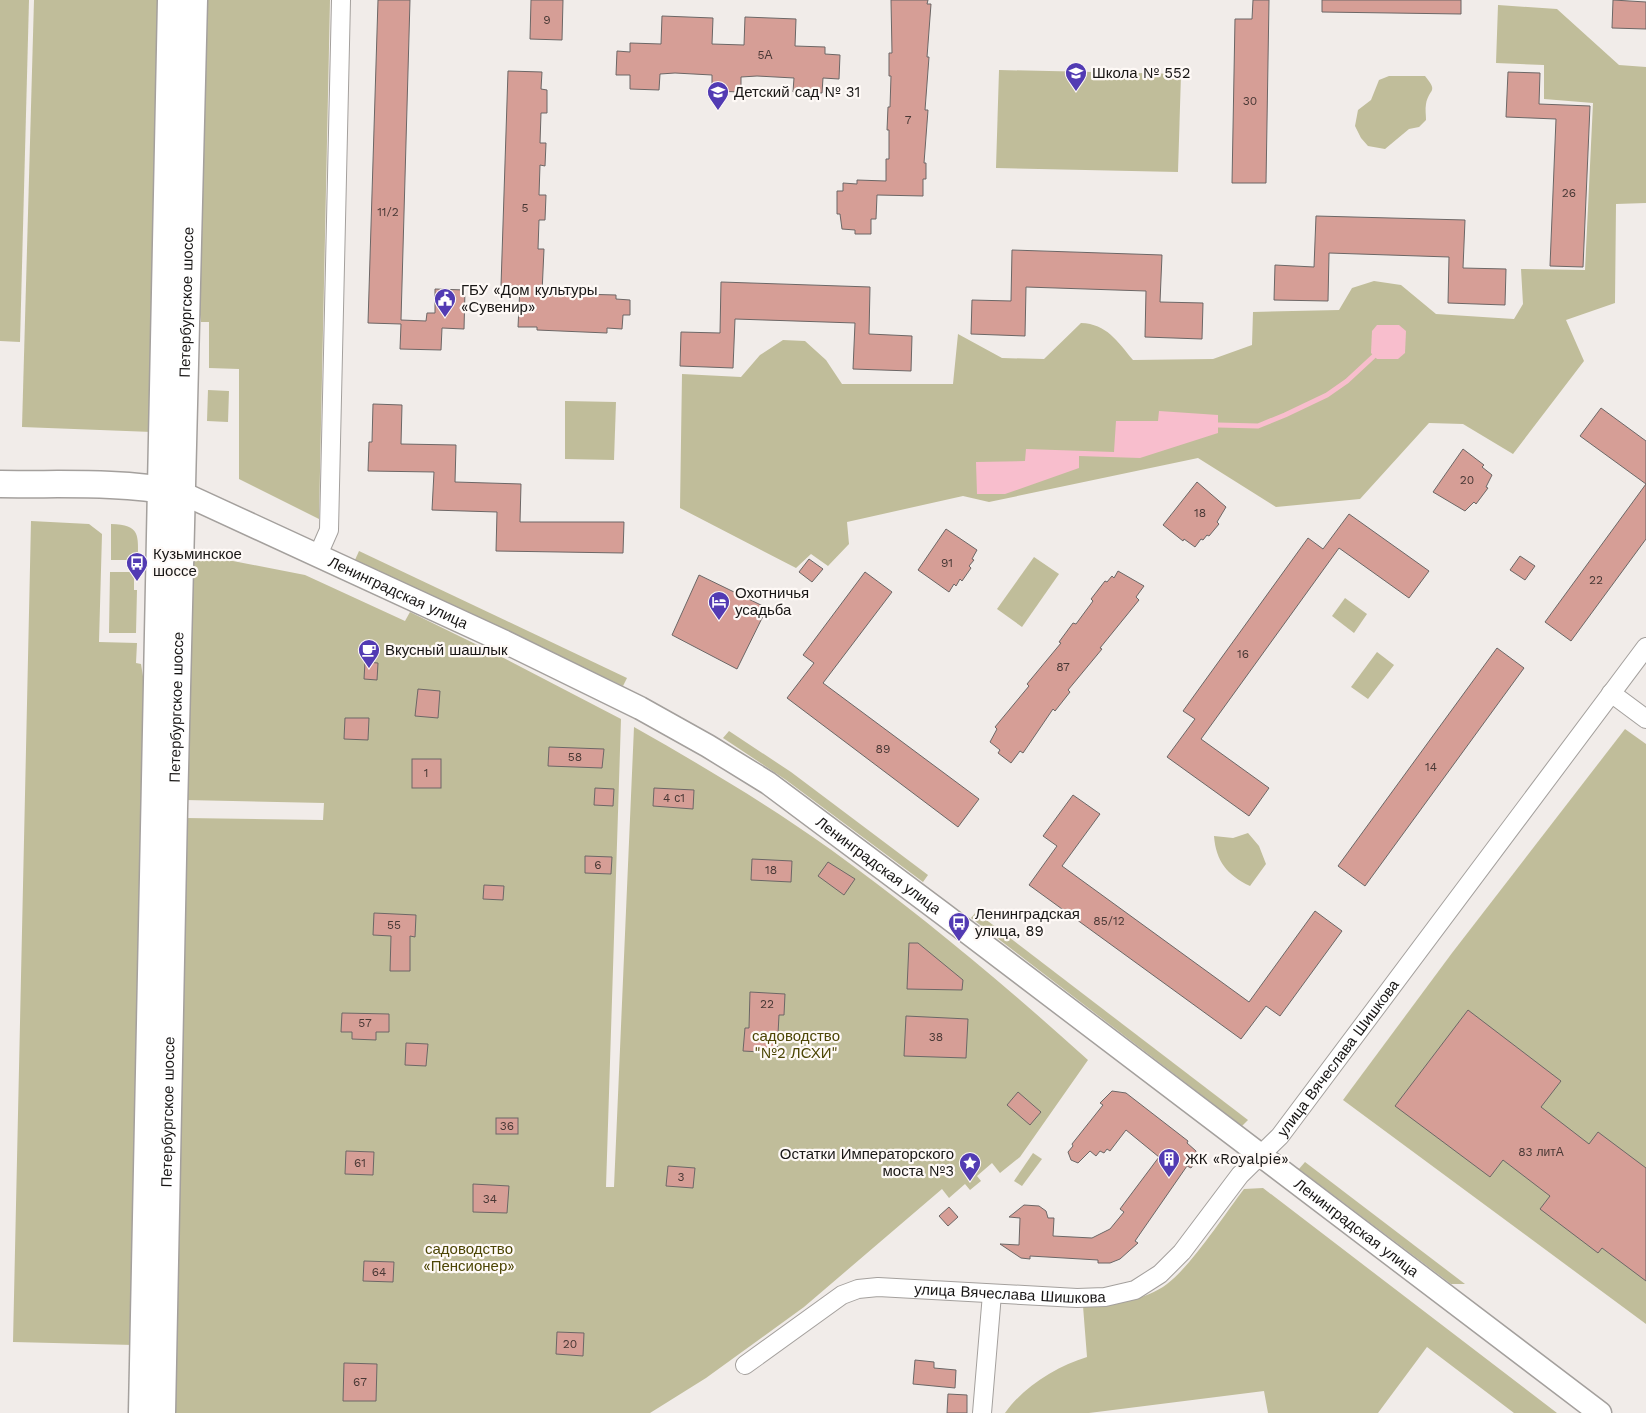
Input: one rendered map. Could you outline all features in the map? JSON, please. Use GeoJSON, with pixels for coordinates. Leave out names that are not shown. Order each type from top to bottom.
{"type":"FeatureCollection","features":[{"type":"Feature","properties":{"kind":"main road","name":"Петербургское шоссе"},"geometry":{"type":"LineString","coordinates":[[162,1413],[174,809],[171,491],[171,0]]}},
{"type":"Feature","properties":{"kind":"main road","name":"Петербургское шоссе"},"geometry":{"type":"LineString","coordinates":[[142,1413],[171,491],[194,0]]}},
{"type":"Feature","properties":{"kind":"main road"},"geometry":{"type":"LineString","coordinates":[[0,484],[171,491]]}},
{"type":"Feature","properties":{"kind":"street"},"geometry":{"type":"LineString","coordinates":[[318,555],[329,530],[341,0]]}},
{"type":"Feature","properties":{"kind":"street","name":"Ленинградская улица"},"geometry":{"type":"LineString","coordinates":[[171,491],[318,555],[640,708],[708,746],[768,783],[1261,1154],[1600,1413]]}},
{"type":"Feature","properties":{"kind":"street","name":"улица Вячеслава Шишкова"},"geometry":{"type":"LineString","coordinates":[[745,1365],[842,1295],[858,1289],[899,1287],[992,1294],[1086,1298],[1105,1297],[1135,1290],[1160,1274],[1182,1252],[1240,1175],[1280,1136],[1646,647]]}},
{"type":"Feature","properties":{"kind":"street"},"geometry":{"type":"LineString","coordinates":[[1611,693],[1646,719]]}},
{"type":"Feature","properties":{"kind":"street"},"geometry":{"type":"LineString","coordinates":[[982,1413],[992,1294]]}},
{"type":"Feature","properties":{"kind":"green space"},"geometry":{"type":"Polygon","coordinates":[[[0,0],[29,0],[20,342],[0,341],[0,0]]]}},
{"type":"Feature","properties":{"kind":"green space"},"geometry":{"type":"Polygon","coordinates":[[[34,0],[158,0],[152,432],[22,427],[34,0]]]}},
{"type":"Feature","properties":{"kind":"green space"},"geometry":{"type":"Polygon","coordinates":[[[205,0],[330,0],[319,519],[239,479],[239,369],[209,368],[209,322],[201,322],[197,293],[205,0]]]}},
{"type":"Feature","properties":{"kind":"green space"},"geometry":{"type":"Polygon","coordinates":[[[1498,5],[1557,9],[1619,65],[1646,67],[1646,203],[1616,204],[1615,303],[1566,320],[1584,361],[1513,454],[1463,424],[1429,423],[1360,499],[1276,507],[1198,458],[989,502],[963,496],[847,522],[849,544],[828,566],[811,554],[796,568],[680,508],[682,374],[741,377],[760,355],[783,340],[805,341],[826,360],[842,384],[953,384],[958,334],[1002,358],[1044,359],[1081,323],[1090,324],[1105,330],[1133,360],[1213,359],[1252,345],[1253,312],[1339,310],[1352,288],[1374,281],[1401,285],[1436,314],[1514,319],[1523,304],[1521,269],[1585,270],[1593,103],[1544,99],[1544,65],[1496,63],[1498,5]]]}},
{"type":"Feature","properties":{"kind":"green space"},"geometry":{"type":"Polygon","coordinates":[[[999,70],[1181,74],[1178,172],[996,168],[999,70]]]}},
{"type":"Feature","properties":{"kind":"green space"},"geometry":{"type":"Polygon","coordinates":[[[1389,76],[1425,76],[1432,90],[1426,104],[1426,120],[1419,127],[1409,129],[1385,149],[1368,146],[1361,138],[1355,126],[1358,110],[1371,100],[1379,80],[1389,76]]]}},
{"type":"Feature","properties":{"kind":"green space"},"geometry":{"type":"Polygon","coordinates":[[[208,390],[229,391],[228,422],[207,421],[208,390]]]}},
{"type":"Feature","properties":{"kind":"green space"},"geometry":{"type":"Polygon","coordinates":[[[565,401],[616,402],[614,460],[565,459],[565,401]]]}},
{"type":"Feature","properties":{"kind":"green space"},"geometry":{"type":"Polygon","coordinates":[[[31,521],[89,524],[102,534],[99,642],[137,643],[136,663],[141,664],[147,701],[134,1345],[13,1342],[31,521]]]}},
{"type":"Feature","properties":{"kind":"green space"},"geometry":{"type":"Polygon","coordinates":[[[111,524],[128,527],[136,533],[138,560],[111,560],[111,524]]]}},
{"type":"Feature","properties":{"kind":"green space"},"geometry":{"type":"Polygon","coordinates":[[[359,551],[627,678],[623,686],[355,560],[359,551]]]}},
{"type":"Feature","properties":{"kind":"green space"},"geometry":{"type":"Polygon","coordinates":[[[192,553],[305,575],[405,621],[410,612],[621,719],[606,1187],[614,1187],[634,727],[734,785],[830,849],[962,951],[1088,1060],[1020,1157],[1000,1173],[992,1163],[977,1176],[981,1181],[970,1190],[965,1184],[949,1198],[942,1189],[804,1307],[706,1378],[650,1413],[173,1413],[185,818],[323,820],[324,803],[185,800],[192,553]]]}},
{"type":"Feature","properties":{"kind":"green space"},"geometry":{"type":"Polygon","coordinates":[[[1034,557],[1059,574],[1022,627],[997,609],[1034,557]]]}},
{"type":"Feature","properties":{"kind":"green space"},"geometry":{"type":"Polygon","coordinates":[[[110,572],[134,572],[134,590],[137,590],[136,633],[109,633],[110,572]]]}},
{"type":"Feature","properties":{"kind":"green space"},"geometry":{"type":"Polygon","coordinates":[[[1345,598],[1367,614],[1354,633],[1332,616],[1345,598]]]}},
{"type":"Feature","properties":{"kind":"green space"},"geometry":{"type":"Polygon","coordinates":[[[1377,652],[1394,665],[1368,699],[1351,687],[1377,652]]]}},
{"type":"Feature","properties":{"kind":"green space"},"geometry":{"type":"Polygon","coordinates":[[[1625,729],[1646,744],[1646,1324],[1343,1100],[1452,953],[1625,729]]]}},
{"type":"Feature","properties":{"kind":"green space"},"geometry":{"type":"Polygon","coordinates":[[[729,731],[791,772],[928,875],[923,882],[786,780],[723,738],[729,731]]]}},
{"type":"Feature","properties":{"kind":"green space"},"geometry":{"type":"Polygon","coordinates":[[[1248,833],[1259,846],[1266,864],[1250,886],[1235,877],[1224,866],[1217,853],[1214,836],[1233,838],[1248,833]]]}},
{"type":"Feature","properties":{"kind":"green space"},"geometry":{"type":"Polygon","coordinates":[[[976,912],[1248,1120],[1242,1126],[971,918],[976,912]]]}},
{"type":"Feature","properties":{"kind":"green space"},"geometry":{"type":"Polygon","coordinates":[[[1033,1153],[1042,1159],[1022,1186],[1014,1181],[1033,1153]]]}},
{"type":"Feature","properties":{"kind":"green space"},"geometry":{"type":"Polygon","coordinates":[[[1305,1162],[1465,1284],[1451,1284],[1299,1169],[1305,1162]]]}},
{"type":"Feature","properties":{"kind":"green space"},"geometry":{"type":"Polygon","coordinates":[[[1263,1188],[1557,1413],[1514,1413],[1427,1347],[1378,1413],[1268,1413],[1264,1391],[1089,1413],[1005,1413],[1012,1403],[1031,1386],[1064,1366],[1087,1357],[1083,1306],[1127,1301],[1158,1290],[1177,1276],[1187,1265],[1244,1189],[1263,1188]]]}},
{"type":"Feature","properties":{"kind":"shaded area"},"geometry":{"type":"Polygon","coordinates":[[[1377,325],[1399,325],[1406,331],[1405,353],[1398,359],[1377,359],[1371,353],[1372,331],[1377,325]]]}},
{"type":"Feature","properties":{"kind":"shaded area"},"geometry":{"type":"Polygon","coordinates":[[[1159,411],[1218,415],[1218,433],[1140,458],[1079,456],[1079,468],[1005,494],[977,494],[976,462],[1025,461],[1026,449],[1114,452],[1116,421],[1158,421],[1159,411]]]}},
{"type":"Feature","properties":{"kind":"building"},"geometry":{"type":"Polygon","coordinates":[[[378,0],[410,0],[401,320],[426,321],[427,313],[435,313],[435,289],[465,290],[464,329],[442,328],[441,350],[400,349],[401,324],[368,323],[378,0]]]}},
{"type":"Feature","properties":{"kind":"building"},"geometry":{"type":"Polygon","coordinates":[[[531,0],[563,0],[562,40],[530,39],[531,0]]]}},
{"type":"Feature","properties":{"kind":"building"},"geometry":{"type":"Polygon","coordinates":[[[891,0],[928,0],[927,4],[931,4],[925,110],[928,110],[924,163],[926,163],[926,179],[923,179],[923,196],[877,195],[876,219],[871,219],[871,234],[855,234],[855,230],[842,229],[840,214],[837,214],[837,191],[843,191],[843,183],[857,184],[857,180],[886,181],[886,159],[889,159],[889,130],[887,130],[891,76],[889,76],[889,53],[892,53],[891,0]]]}},
{"type":"Feature","properties":{"kind":"building"},"geometry":{"type":"Polygon","coordinates":[[[1253,0],[1269,0],[1266,183],[1232,183],[1235,19],[1252,19],[1253,0]]]}},
{"type":"Feature","properties":{"kind":"building"},"geometry":{"type":"Polygon","coordinates":[[[1322,0],[1461,0],[1461,14],[1322,12],[1322,0]]]}},
{"type":"Feature","properties":{"kind":"building"},"geometry":{"type":"Polygon","coordinates":[[[1613,0],[1646,2],[1646,29],[1612,28],[1613,0]]]}},
{"type":"Feature","properties":{"kind":"building"},"geometry":{"type":"Polygon","coordinates":[[[662,16],[713,18],[712,44],[744,45],[745,17],[796,19],[795,46],[825,47],[825,54],[840,55],[839,79],[823,78],[822,93],[793,92],[794,78],[757,76],[741,77],[741,92],[712,91],[712,75],[675,73],[660,74],[659,90],[630,89],[630,75],[616,75],[617,51],[630,52],[630,43],[661,44],[662,16]]]}},
{"type":"Feature","properties":{"kind":"building"},"geometry":{"type":"Polygon","coordinates":[[[508,71],[542,72],[541,89],[547,90],[547,113],[541,113],[540,143],[546,143],[545,166],[540,165],[539,195],[546,195],[545,220],[539,220],[538,249],[544,249],[542,293],[616,295],[616,299],[630,300],[630,315],[623,315],[622,329],[607,328],[607,333],[537,330],[537,327],[518,327],[520,286],[501,286],[508,71]]]}},
{"type":"Feature","properties":{"kind":"building"},"geometry":{"type":"Polygon","coordinates":[[[1508,72],[1540,73],[1539,104],[1590,106],[1583,267],[1550,266],[1556,119],[1506,117],[1508,72]]]}},
{"type":"Feature","properties":{"kind":"building"},"geometry":{"type":"Polygon","coordinates":[[[1316,216],[1465,220],[1463,268],[1506,269],[1505,305],[1448,303],[1449,257],[1329,253],[1328,301],[1274,300],[1275,265],[1314,267],[1316,216]]]}},
{"type":"Feature","properties":{"kind":"building"},"geometry":{"type":"Polygon","coordinates":[[[1012,250],[1162,255],[1160,302],[1203,303],[1202,339],[1145,337],[1146,291],[1026,287],[1025,336],[971,334],[972,300],[1011,301],[1012,250]]]}},
{"type":"Feature","properties":{"kind":"building"},"geometry":{"type":"Polygon","coordinates":[[[721,282],[870,287],[869,334],[912,336],[911,371],[853,369],[855,323],[735,319],[733,368],[680,366],[681,332],[720,333],[721,282]]]}},
{"type":"Feature","properties":{"kind":"building"},"geometry":{"type":"Polygon","coordinates":[[[373,404],[402,405],[401,444],[456,445],[455,482],[521,484],[520,522],[624,522],[623,553],[496,551],[497,512],[432,510],[434,472],[368,471],[369,442],[372,442],[373,404]]]}},
{"type":"Feature","properties":{"kind":"building"},"geometry":{"type":"Polygon","coordinates":[[[1601,408],[1646,441],[1646,484],[1580,436],[1601,408]]]}},
{"type":"Feature","properties":{"kind":"building"},"geometry":{"type":"Polygon","coordinates":[[[1463,449],[1484,465],[1482,467],[1492,475],[1486,487],[1488,488],[1476,504],[1474,502],[1465,511],[1433,492],[1463,449]]]}},
{"type":"Feature","properties":{"kind":"building"},"geometry":{"type":"Polygon","coordinates":[[[1197,482],[1226,507],[1217,522],[1219,524],[1209,536],[1207,535],[1203,540],[1201,539],[1195,547],[1184,539],[1183,541],[1163,525],[1197,482]]]}},
{"type":"Feature","properties":{"kind":"building"},"geometry":{"type":"Polygon","coordinates":[[[1646,484],[1646,539],[1571,641],[1545,622],[1646,484]]]}},
{"type":"Feature","properties":{"kind":"building"},"geometry":{"type":"Polygon","coordinates":[[[1349,514],[1429,571],[1409,598],[1339,548],[1201,739],[1269,788],[1249,816],[1167,757],[1195,719],[1183,711],[1308,538],[1323,549],[1349,514]]]}},
{"type":"Feature","properties":{"kind":"building"},"geometry":{"type":"Polygon","coordinates":[[[946,529],[977,550],[972,559],[974,560],[969,566],[971,568],[962,581],[960,579],[956,586],[954,584],[949,592],[918,570],[946,529]]]}},
{"type":"Feature","properties":{"kind":"building"},"geometry":{"type":"Polygon","coordinates":[[[1520,556],[1535,566],[1525,580],[1510,570],[1520,556]]]}},
{"type":"Feature","properties":{"kind":"building"},"geometry":{"type":"Polygon","coordinates":[[[809,559],[823,569],[812,582],[799,572],[809,559]]]}},
{"type":"Feature","properties":{"kind":"building"},"geometry":{"type":"Polygon","coordinates":[[[1118,571],[1144,586],[1136,597],[1139,600],[1068,690],[1070,692],[1055,711],[1053,709],[1023,753],[1020,751],[1011,763],[998,753],[1000,750],[990,742],[997,729],[995,727],[1029,686],[1027,684],[1061,643],[1059,642],[1073,623],[1076,624],[1093,601],[1091,599],[1105,581],[1107,582],[1112,576],[1114,578],[1118,571]]]}},
{"type":"Feature","properties":{"kind":"building"},"geometry":{"type":"Polygon","coordinates":[[[865,572],[892,592],[823,683],[979,799],[958,827],[787,698],[814,663],[803,655],[865,572]]]}},
{"type":"Feature","properties":{"kind":"building","name":"Охотничья усадьба"},"geometry":{"type":"Polygon","coordinates":[[[699,575],[767,608],[737,669],[672,635],[699,575]]]}},
{"type":"Feature","properties":{"kind":"building"},"geometry":{"type":"Polygon","coordinates":[[[1497,648],[1524,668],[1365,886],[1338,866],[1497,648]]]}},
{"type":"Feature","properties":{"kind":"building"},"geometry":{"type":"Polygon","coordinates":[[[365,662],[378,663],[377,680],[364,679],[365,662]]]}},
{"type":"Feature","properties":{"kind":"building"},"geometry":{"type":"Polygon","coordinates":[[[418,689],[440,691],[438,718],[415,716],[418,689]]]}},
{"type":"Feature","properties":{"kind":"building"},"geometry":{"type":"Polygon","coordinates":[[[345,718],[369,718],[368,740],[344,739],[345,718]]]}},
{"type":"Feature","properties":{"kind":"building"},"geometry":{"type":"Polygon","coordinates":[[[549,747],[604,749],[602,768],[548,766],[549,747]]]}},
{"type":"Feature","properties":{"kind":"building"},"geometry":{"type":"Polygon","coordinates":[[[412,759],[441,759],[441,788],[412,788],[412,759]]]}},
{"type":"Feature","properties":{"kind":"building"},"geometry":{"type":"Polygon","coordinates":[[[595,788],[614,789],[613,806],[594,805],[595,788]]]}},
{"type":"Feature","properties":{"kind":"building"},"geometry":{"type":"Polygon","coordinates":[[[654,788],[694,790],[693,809],[653,806],[654,788]]]}},
{"type":"Feature","properties":{"kind":"building"},"geometry":{"type":"Polygon","coordinates":[[[1073,795],[1100,814],[1062,866],[1249,1002],[1315,911],[1342,931],[1280,1016],[1266,1006],[1241,1039],[1029,885],[1057,846],[1043,836],[1073,795]]]}},
{"type":"Feature","properties":{"kind":"building"},"geometry":{"type":"Polygon","coordinates":[[[585,856],[612,857],[611,874],[585,873],[585,856]]]}},
{"type":"Feature","properties":{"kind":"building"},"geometry":{"type":"Polygon","coordinates":[[[752,859],[792,861],[791,882],[751,880],[752,859]]]}},
{"type":"Feature","properties":{"kind":"building"},"geometry":{"type":"Polygon","coordinates":[[[828,862],[855,879],[844,895],[818,876],[828,862]]]}},
{"type":"Feature","properties":{"kind":"building"},"geometry":{"type":"Polygon","coordinates":[[[484,885],[504,886],[503,900],[483,899],[484,885]]]}},
{"type":"Feature","properties":{"kind":"building"},"geometry":{"type":"Polygon","coordinates":[[[374,913],[416,915],[415,937],[410,936],[410,971],[390,971],[391,936],[373,935],[374,913]]]}},
{"type":"Feature","properties":{"kind":"building"},"geometry":{"type":"Polygon","coordinates":[[[909,943],[918,943],[963,980],[962,990],[907,989],[909,943]]]}},
{"type":"Feature","properties":{"kind":"building"},"geometry":{"type":"Polygon","coordinates":[[[750,992],[785,994],[784,1015],[779,1015],[777,1053],[743,1051],[745,1028],[749,1028],[750,992]]]}},
{"type":"Feature","properties":{"kind":"building"},"geometry":{"type":"Polygon","coordinates":[[[1468,1010],[1561,1081],[1541,1107],[1589,1144],[1598,1132],[1646,1168],[1646,1281],[1602,1248],[1598,1253],[1540,1209],[1550,1196],[1503,1160],[1490,1177],[1395,1106],[1468,1010]]]}},
{"type":"Feature","properties":{"kind":"building"},"geometry":{"type":"Polygon","coordinates":[[[342,1013],[389,1014],[389,1032],[376,1032],[376,1040],[352,1039],[352,1032],[341,1032],[342,1013]]]}},
{"type":"Feature","properties":{"kind":"building"},"geometry":{"type":"Polygon","coordinates":[[[906,1016],[968,1019],[966,1058],[904,1056],[906,1016]]]}},
{"type":"Feature","properties":{"kind":"building"},"geometry":{"type":"Polygon","coordinates":[[[406,1043],[428,1044],[426,1066],[405,1065],[406,1043]]]}},
{"type":"Feature","properties":{"kind":"building","name":"ЖК «Royalpie»"},"geometry":{"type":"Polygon","coordinates":[[[1112,1091],[1126,1093],[1188,1141],[1187,1143],[1196,1151],[1196,1161],[1191,1168],[1187,1166],[1135,1241],[1138,1243],[1120,1259],[1110,1263],[1098,1263],[1098,1260],[1030,1256],[1030,1259],[1021,1258],[1000,1244],[1019,1245],[1020,1218],[1009,1217],[1024,1205],[1039,1206],[1046,1211],[1048,1218],[1054,1218],[1053,1236],[1092,1238],[1110,1229],[1124,1212],[1120,1209],[1159,1157],[1126,1130],[1110,1151],[1107,1149],[1104,1153],[1100,1151],[1096,1156],[1090,1151],[1078,1163],[1071,1160],[1068,1152],[1073,1146],[1072,1144],[1103,1105],[1100,1103],[1112,1091]]]}},
{"type":"Feature","properties":{"kind":"building"},"geometry":{"type":"Polygon","coordinates":[[[1018,1092],[1041,1112],[1030,1125],[1007,1105],[1018,1092]]]}},
{"type":"Feature","properties":{"kind":"building"},"geometry":{"type":"Polygon","coordinates":[[[496,1118],[518,1118],[518,1134],[496,1134],[496,1118]]]}},
{"type":"Feature","properties":{"kind":"building"},"geometry":{"type":"Polygon","coordinates":[[[346,1151],[374,1152],[373,1175],[345,1174],[346,1151]]]}},
{"type":"Feature","properties":{"kind":"building"},"geometry":{"type":"Polygon","coordinates":[[[668,1166],[695,1168],[693,1188],[666,1186],[668,1166]]]}},
{"type":"Feature","properties":{"kind":"building"},"geometry":{"type":"Polygon","coordinates":[[[473,1184],[509,1186],[507,1213],[473,1212],[473,1184]]]}},
{"type":"Feature","properties":{"kind":"building"},"geometry":{"type":"Polygon","coordinates":[[[949,1207],[958,1217],[948,1226],[939,1216],[949,1207]]]}},
{"type":"Feature","properties":{"kind":"building"},"geometry":{"type":"Polygon","coordinates":[[[364,1261],[394,1262],[393,1282],[363,1281],[364,1261]]]}},
{"type":"Feature","properties":{"kind":"building"},"geometry":{"type":"Polygon","coordinates":[[[557,1332],[584,1333],[583,1356],[556,1354],[557,1332]]]}},
{"type":"Feature","properties":{"kind":"building"},"geometry":{"type":"Polygon","coordinates":[[[915,1360],[934,1362],[934,1368],[956,1370],[955,1388],[913,1384],[915,1360]]]}},
{"type":"Feature","properties":{"kind":"building"},"geometry":{"type":"Polygon","coordinates":[[[344,1363],[377,1364],[376,1401],[343,1401],[344,1363]]]}},
{"type":"Feature","properties":{"kind":"building"},"geometry":{"type":"Polygon","coordinates":[[[948,1394],[967,1395],[967,1413],[947,1413],[948,1394]]]}},
{"type":"Feature","properties":{"kind":"waterway"},"geometry":{"type":"LineString","coordinates":[[1218,425],[1258,426],[1285,415],[1327,395],[1347,381],[1374,356]]}},
{"type":"Feature","properties":{"kind":"place","name":"Школа № 552"},"geometry":{"type":"Point","coordinates":[1076,92]}},
{"type":"Feature","properties":{"kind":"place","name":"Детский сад № 31"},"geometry":{"type":"Point","coordinates":[718,111]}},
{"type":"Feature","properties":{"kind":"place","name":"ГБУ «Дом культуры «Сувенир»"},"geometry":{"type":"Point","coordinates":[445,318]}},
{"type":"Feature","properties":{"kind":"place","name":"Кузьминское шоссе"},"geometry":{"type":"Point","coordinates":[137,582]}},
{"type":"Feature","properties":{"kind":"place","name":"Охотничья усадьба"},"geometry":{"type":"Point","coordinates":[719,621]}},
{"type":"Feature","properties":{"kind":"place","name":"Вкусный шашлык"},"geometry":{"type":"Point","coordinates":[369,669]}},
{"type":"Feature","properties":{"kind":"place","name":"Ленинградская улица, 89"},"geometry":{"type":"Point","coordinates":[959,942]}},
{"type":"Feature","properties":{"kind":"place","name":"ЖК «Royalpie»"},"geometry":{"type":"Point","coordinates":[1169,1178]}},
{"type":"Feature","properties":{"kind":"place","name":"Остатки Императорского моста №3"},"geometry":{"type":"Point","coordinates":[970,1182]}},
{"type":"Feature","properties":{"kind":"park label","name":"садоводство \"№2 ЛСХИ\""},"geometry":{"type":"Point","coordinates":[796,1044]}},
{"type":"Feature","properties":{"kind":"park label","name":"садоводство «Пенсионер»"},"geometry":{"type":"Point","coordinates":[469,1258]}}]}
